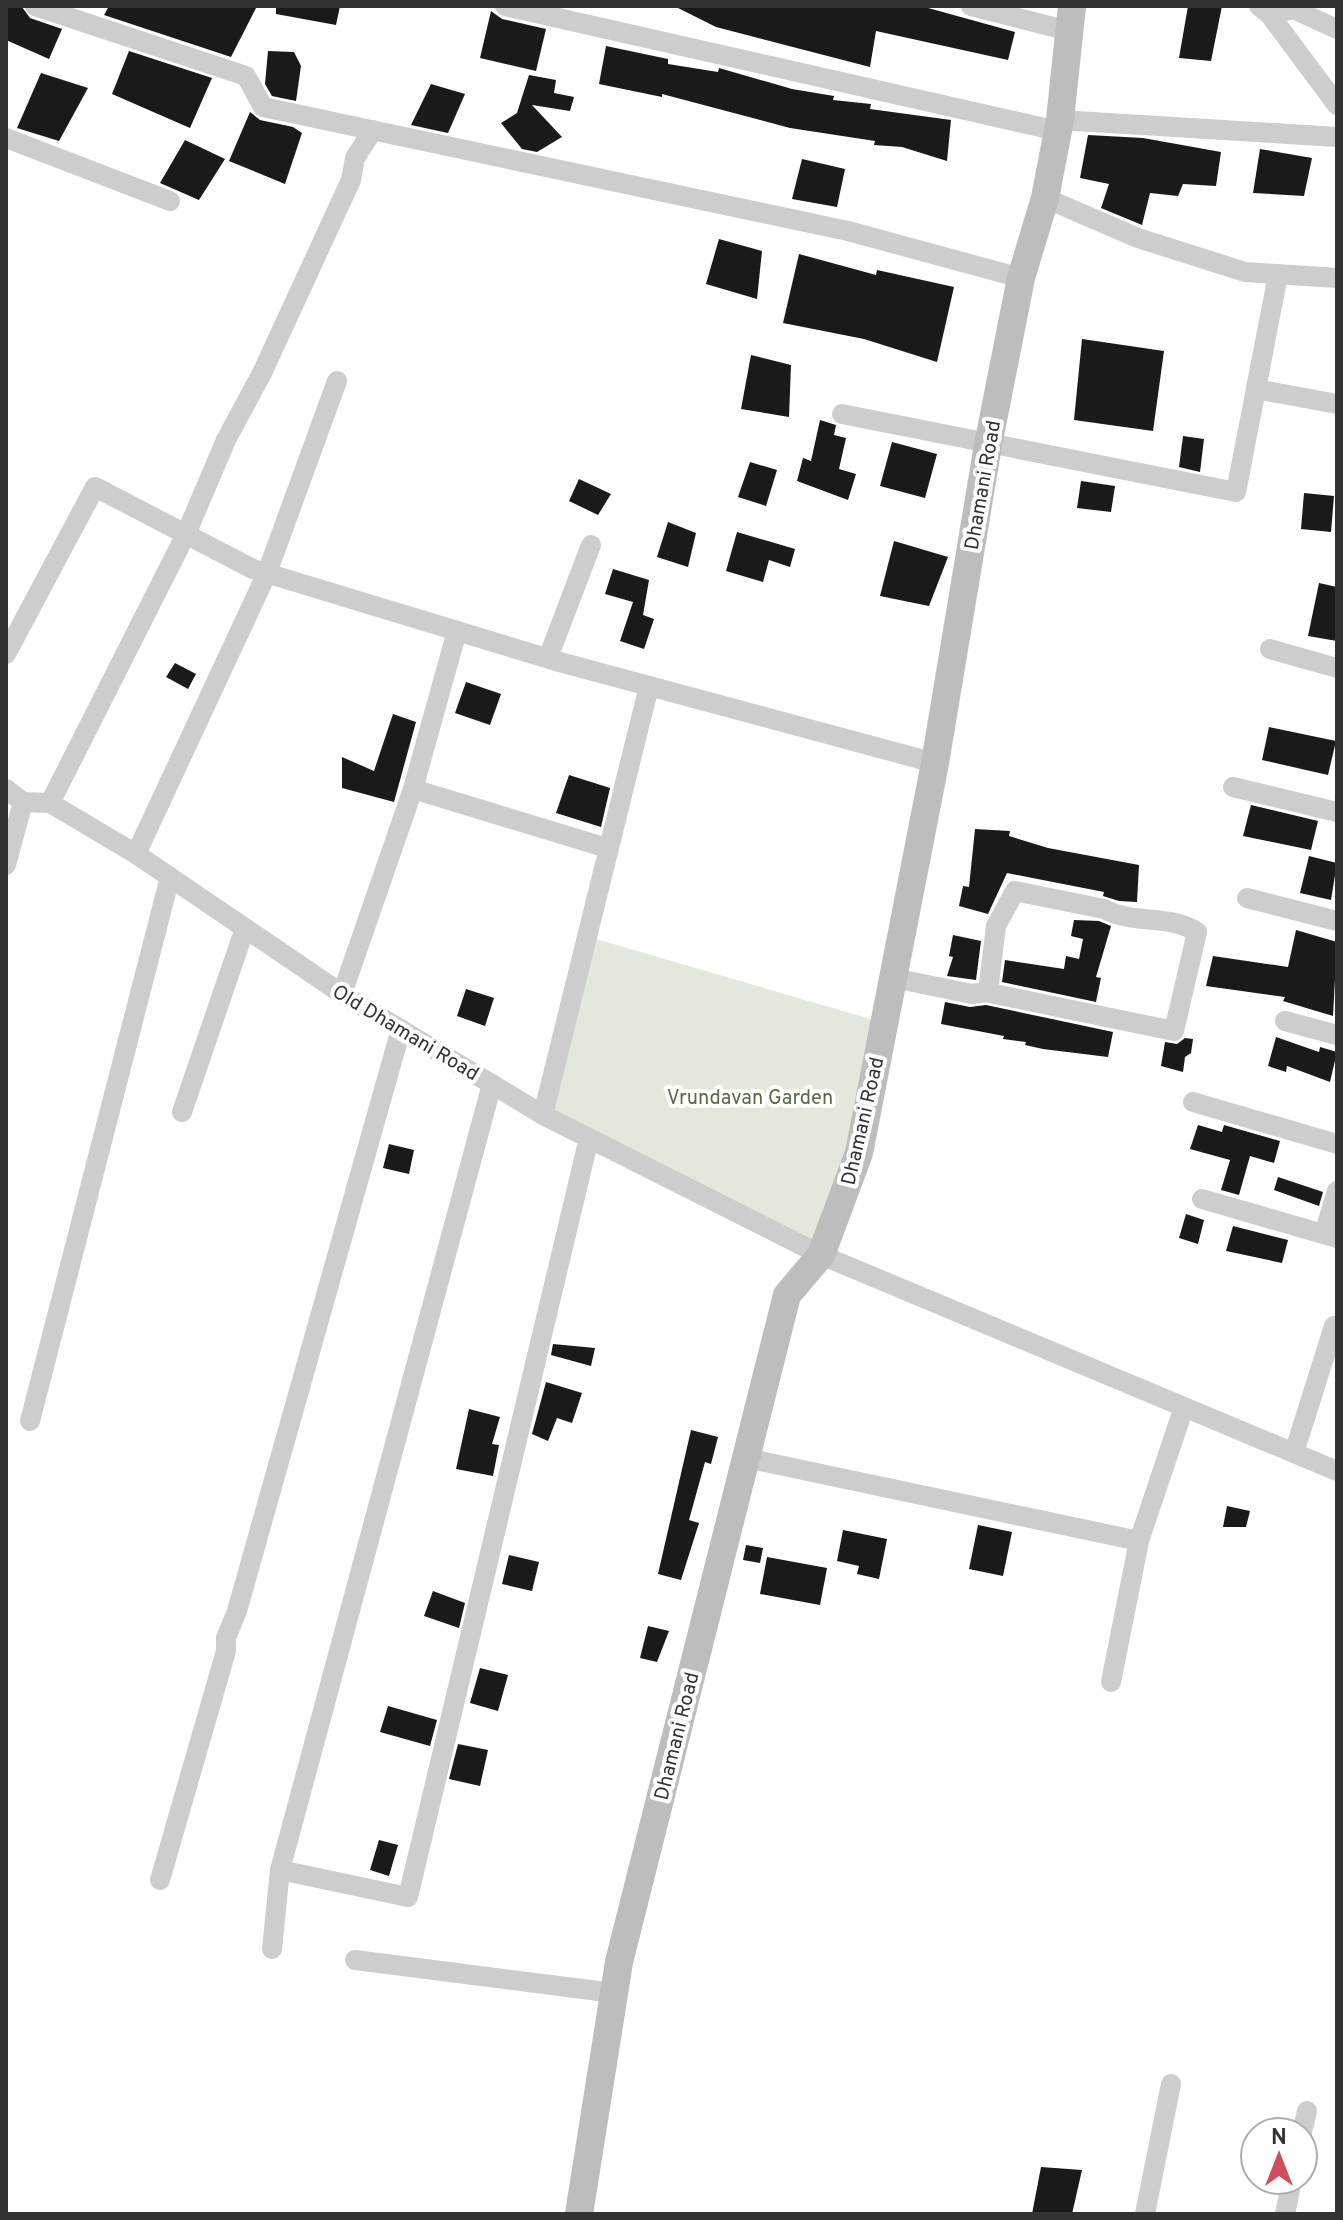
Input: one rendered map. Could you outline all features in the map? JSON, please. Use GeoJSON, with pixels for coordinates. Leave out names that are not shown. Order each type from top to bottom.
{"type":"FeatureCollection","features":[{"type":"Feature","properties":{"kind":"main road","name":"Dhamani Road"},"geometry":{"type":"LineString","coordinates":[[579,2214],[614,1993],[787,1295],[821,1255],[859,1153],[935,763],[988,445],[1021,278],[1045,198],[1059,125],[1071,18]]}},
{"type":"Feature","properties":{"kind":"street"},"geometry":{"type":"LineString","coordinates":[[35,6],[246,76],[263,107],[848,231],[1021,278]]}},
{"type":"Feature","properties":{"kind":"street"},"geometry":{"type":"LineString","coordinates":[[505,6],[1059,125],[1337,137]]}},
{"type":"Feature","properties":{"kind":"street"},"geometry":{"type":"LineString","coordinates":[[971,6],[1071,18]]}},
{"type":"Feature","properties":{"kind":"street"},"geometry":{"type":"LineString","coordinates":[[1264,11],[1293,9],[1337,29]]}},
{"type":"Feature","properties":{"kind":"street"},"geometry":{"type":"LineString","coordinates":[[1264,11],[1337,105]]}},
{"type":"Feature","properties":{"kind":"street"},"geometry":{"type":"LineString","coordinates":[[50,803],[186,534],[226,440],[262,373],[351,180],[355,158],[373,130]]}},
{"type":"Feature","properties":{"kind":"street"},"geometry":{"type":"LineString","coordinates":[[6,138],[170,201]]}},
{"type":"Feature","properties":{"kind":"street"},"geometry":{"type":"LineString","coordinates":[[1045,198],[1138,238],[1245,272],[1337,278]]}},
{"type":"Feature","properties":{"kind":"street"},"geometry":{"type":"LineString","coordinates":[[842,414],[1236,492],[1278,275]]}},
{"type":"Feature","properties":{"kind":"street"},"geometry":{"type":"LineString","coordinates":[[136,854],[267,573],[337,381]]}},
{"type":"Feature","properties":{"kind":"street"},"geometry":{"type":"LineString","coordinates":[[1256,389],[1337,404]]}},
{"type":"Feature","properties":{"kind":"street"},"geometry":{"type":"LineString","coordinates":[[6,654],[95,487],[267,573],[548,658],[935,763]]}},
{"type":"Feature","properties":{"kind":"street"},"geometry":{"type":"LineString","coordinates":[[548,658],[591,545]]}},
{"type":"Feature","properties":{"kind":"street"},"geometry":{"type":"LineString","coordinates":[[342,994],[413,789],[457,631]]}},
{"type":"Feature","properties":{"kind":"street"},"geometry":{"type":"LineString","coordinates":[[1270,649],[1337,668]]}},
{"type":"Feature","properties":{"kind":"street"},"geometry":{"type":"LineString","coordinates":[[543,1115],[649,686]]}},
{"type":"Feature","properties":{"kind":"street"},"geometry":{"type":"LineString","coordinates":[[1233,787],[1337,812]]}},
{"type":"Feature","properties":{"kind":"street"},"geometry":{"type":"LineString","coordinates":[[6,789],[23,802],[6,865]]}},
{"type":"Feature","properties":{"kind":"street"},"geometry":{"type":"LineString","coordinates":[[413,789],[607,848]]}},
{"type":"Feature","properties":{"kind":"street","name":"Old Dhamani Road"},"geometry":{"type":"LineString","coordinates":[[23,802],[50,803],[136,854],[342,994],[543,1115],[821,1255],[1337,1471]]}},
{"type":"Feature","properties":{"kind":"street"},"geometry":{"type":"LineString","coordinates":[[30,1421],[170,877]]}},
{"type":"Feature","properties":{"kind":"street"},"geometry":{"type":"LineString","coordinates":[[893,978],[972,994],[988,992],[996,926],[1015,891],[1104,909],[1116,915],[1186,925],[1197,932],[1174,1031],[990,993]]}},
{"type":"Feature","properties":{"kind":"street"},"geometry":{"type":"LineString","coordinates":[[1247,898],[1337,921]]}},
{"type":"Feature","properties":{"kind":"street"},"geometry":{"type":"LineString","coordinates":[[182,1112],[245,928]]}},
{"type":"Feature","properties":{"kind":"street"},"geometry":{"type":"LineString","coordinates":[[1285,1021],[1337,1035]]}},
{"type":"Feature","properties":{"kind":"street"},"geometry":{"type":"LineString","coordinates":[[160,1880],[226,1651],[226,1638],[237,1611],[401,1029]]}},
{"type":"Feature","properties":{"kind":"street"},"geometry":{"type":"LineString","coordinates":[[272,1949],[280,1870],[492,1084]]}},
{"type":"Feature","properties":{"kind":"street"},"geometry":{"type":"LineString","coordinates":[[1193,1102],[1337,1144]]}},
{"type":"Feature","properties":{"kind":"street"},"geometry":{"type":"LineString","coordinates":[[280,1870],[408,1897],[589,1138]]}},
{"type":"Feature","properties":{"kind":"street"},"geometry":{"type":"LineString","coordinates":[[1202,1199],[1330,1236],[1337,1191]]}},
{"type":"Feature","properties":{"kind":"street"},"geometry":{"type":"LineString","coordinates":[[1294,1453],[1334,1326]]}},
{"type":"Feature","properties":{"kind":"street"},"geometry":{"type":"LineString","coordinates":[[1111,1682],[1139,1541],[1184,1407]]}},
{"type":"Feature","properties":{"kind":"street"},"geometry":{"type":"LineString","coordinates":[[746,1458],[1139,1541]]}},
{"type":"Feature","properties":{"kind":"street"},"geometry":{"type":"LineString","coordinates":[[355,1960],[614,1993]]}},
{"type":"Feature","properties":{"kind":"street"},"geometry":{"type":"LineString","coordinates":[[1145,2214],[1171,2084]]}},
{"type":"Feature","properties":{"kind":"street"},"geometry":{"type":"LineString","coordinates":[[1306,2116],[1307,2111]]}},
{"type":"Feature","properties":{"kind":"green space","name":"Vrundavan Garden"},"geometry":{"type":"Polygon","coordinates":[[[586,936],[884,1023],[821,1255],[543,1115],[586,936]]]}},
{"type":"Feature","properties":{"kind":"building"},"geometry":{"type":"Polygon","coordinates":[[[6,6],[22,7],[30,18],[62,29],[49,59],[6,40],[6,6]]]}},
{"type":"Feature","properties":{"kind":"building"},"geometry":{"type":"Polygon","coordinates":[[[109,6],[257,6],[231,57],[104,15],[109,6]]]}},
{"type":"Feature","properties":{"kind":"building"},"geometry":{"type":"Polygon","coordinates":[[[276,6],[340,6],[336,25],[276,14],[276,6]]]}},
{"type":"Feature","properties":{"kind":"building"},"geometry":{"type":"Polygon","coordinates":[[[674,6],[921,6],[1015,32],[1008,60],[876,31],[870,67],[716,27],[674,6]]]}},
{"type":"Feature","properties":{"kind":"building"},"geometry":{"type":"Polygon","coordinates":[[[1188,6],[1222,6],[1211,61],[1179,58],[1188,6]]]}},
{"type":"Feature","properties":{"kind":"building"},"geometry":{"type":"Polygon","coordinates":[[[491,11],[502,19],[546,29],[536,71],[480,58],[491,11]]]}},
{"type":"Feature","properties":{"kind":"building"},"geometry":{"type":"Polygon","coordinates":[[[606,46],[668,59],[668,64],[718,72],[719,68],[792,89],[834,96],[833,100],[871,104],[870,109],[951,120],[947,161],[902,147],[874,145],[875,141],[790,128],[662,94],[662,97],[599,84],[606,46]]]}},
{"type":"Feature","properties":{"kind":"building"},"geometry":{"type":"Polygon","coordinates":[[[129,51],[212,78],[190,128],[112,94],[129,51]]]}},
{"type":"Feature","properties":{"kind":"building"},"geometry":{"type":"Polygon","coordinates":[[[268,51],[294,52],[301,66],[296,101],[272,96],[265,84],[268,51]]]}},
{"type":"Feature","properties":{"kind":"building"},"geometry":{"type":"Polygon","coordinates":[[[41,73],[88,88],[59,141],[17,128],[41,73]]]}},
{"type":"Feature","properties":{"kind":"building"},"geometry":{"type":"Polygon","coordinates":[[[529,75],[556,80],[554,93],[574,97],[570,111],[532,105],[562,137],[537,152],[522,149],[501,123],[517,113],[529,75]]]}},
{"type":"Feature","properties":{"kind":"building"},"geometry":{"type":"Polygon","coordinates":[[[431,84],[465,94],[448,133],[411,125],[431,84]]]}},
{"type":"Feature","properties":{"kind":"building"},"geometry":{"type":"Polygon","coordinates":[[[250,112],[260,120],[293,127],[302,133],[285,184],[229,161],[250,112]]]}},
{"type":"Feature","properties":{"kind":"building"},"geometry":{"type":"Polygon","coordinates":[[[1088,135],[1143,138],[1221,152],[1216,186],[1183,184],[1178,196],[1150,193],[1142,225],[1101,208],[1109,184],[1080,178],[1088,135]]]}},
{"type":"Feature","properties":{"kind":"building"},"geometry":{"type":"Polygon","coordinates":[[[185,140],[225,159],[199,200],[160,183],[185,140]]]}},
{"type":"Feature","properties":{"kind":"building"},"geometry":{"type":"Polygon","coordinates":[[[1260,149],[1312,158],[1304,196],[1253,193],[1260,149]]]}},
{"type":"Feature","properties":{"kind":"building"},"geometry":{"type":"Polygon","coordinates":[[[802,159],[845,169],[837,207],[792,199],[802,159]]]}},
{"type":"Feature","properties":{"kind":"building"},"geometry":{"type":"Polygon","coordinates":[[[719,239],[762,251],[757,299],[706,284],[719,239]]]}},
{"type":"Feature","properties":{"kind":"building"},"geometry":{"type":"Polygon","coordinates":[[[799,254],[876,275],[877,270],[954,287],[937,362],[864,339],[783,323],[799,254]]]}},
{"type":"Feature","properties":{"kind":"building"},"geometry":{"type":"Polygon","coordinates":[[[1082,339],[1164,351],[1153,431],[1074,420],[1082,339]]]}},
{"type":"Feature","properties":{"kind":"building"},"geometry":{"type":"Polygon","coordinates":[[[751,355],[791,365],[789,417],[741,409],[751,355]]]}},
{"type":"Feature","properties":{"kind":"building"},"geometry":{"type":"Polygon","coordinates":[[[820,420],[836,425],[834,435],[846,438],[839,469],[856,474],[848,500],[797,481],[803,458],[811,461],[820,420]]]}},
{"type":"Feature","properties":{"kind":"building"},"geometry":{"type":"Polygon","coordinates":[[[1183,436],[1204,439],[1200,472],[1179,467],[1183,436]]]}},
{"type":"Feature","properties":{"kind":"building"},"geometry":{"type":"Polygon","coordinates":[[[892,442],[937,454],[925,498],[880,486],[892,442]]]}},
{"type":"Feature","properties":{"kind":"building"},"geometry":{"type":"Polygon","coordinates":[[[750,462],[777,470],[766,506],[738,497],[750,462]]]}},
{"type":"Feature","properties":{"kind":"building"},"geometry":{"type":"Polygon","coordinates":[[[579,479],[611,494],[598,515],[569,501],[579,479]]]}},
{"type":"Feature","properties":{"kind":"building"},"geometry":{"type":"Polygon","coordinates":[[[1081,481],[1115,486],[1111,512],[1077,508],[1081,481]]]}},
{"type":"Feature","properties":{"kind":"building"},"geometry":{"type":"Polygon","coordinates":[[[1304,493],[1334,496],[1331,532],[1301,529],[1304,493]]]}},
{"type":"Feature","properties":{"kind":"building"},"geometry":{"type":"Polygon","coordinates":[[[668,522],[696,533],[688,567],[657,557],[668,522]]]}},
{"type":"Feature","properties":{"kind":"building"},"geometry":{"type":"Polygon","coordinates":[[[737,532],[795,549],[790,567],[769,560],[763,582],[726,571],[737,532]]]}},
{"type":"Feature","properties":{"kind":"building"},"geometry":{"type":"Polygon","coordinates":[[[894,541],[948,557],[929,606],[880,596],[894,541]]]}},
{"type":"Feature","properties":{"kind":"building"},"geometry":{"type":"Polygon","coordinates":[[[613,569],[649,580],[643,615],[654,619],[644,649],[620,641],[633,602],[605,594],[613,569]]]}},
{"type":"Feature","properties":{"kind":"building"},"geometry":{"type":"Polygon","coordinates":[[[1319,583],[1337,587],[1337,641],[1308,636],[1319,583]]]}},
{"type":"Feature","properties":{"kind":"building"},"geometry":{"type":"Polygon","coordinates":[[[175,663],[196,674],[188,689],[166,677],[175,663]]]}},
{"type":"Feature","properties":{"kind":"building"},"geometry":{"type":"Polygon","coordinates":[[[466,682],[501,694],[490,725],[455,713],[466,682]]]}},
{"type":"Feature","properties":{"kind":"building"},"geometry":{"type":"Polygon","coordinates":[[[393,714],[416,722],[394,802],[342,788],[342,757],[374,771],[393,714]]]}},
{"type":"Feature","properties":{"kind":"building"},"geometry":{"type":"Polygon","coordinates":[[[1269,727],[1336,741],[1328,775],[1262,760],[1269,727]]]}},
{"type":"Feature","properties":{"kind":"building"},"geometry":{"type":"Polygon","coordinates":[[[569,775],[610,788],[601,827],[556,813],[569,775]]]}},
{"type":"Feature","properties":{"kind":"building"},"geometry":{"type":"Polygon","coordinates":[[[1251,805],[1318,821],[1311,850],[1243,836],[1251,805]]]}},
{"type":"Feature","properties":{"kind":"building"},"geometry":{"type":"Polygon","coordinates":[[[975,829],[1010,831],[1009,836],[1048,848],[1139,865],[1137,902],[1119,901],[1103,896],[1104,892],[1007,873],[988,914],[959,906],[963,886],[969,887],[975,829]]]}},
{"type":"Feature","properties":{"kind":"building"},"geometry":{"type":"Polygon","coordinates":[[[1309,856],[1337,863],[1331,900],[1300,893],[1309,856]]]}},
{"type":"Feature","properties":{"kind":"building"},"geometry":{"type":"Polygon","coordinates":[[[1074,920],[1099,921],[1111,926],[1096,977],[1101,978],[1096,1002],[1002,982],[1005,960],[1064,969],[1066,956],[1079,959],[1083,939],[1071,936],[1074,920]]]}},
{"type":"Feature","properties":{"kind":"building"},"geometry":{"type":"Polygon","coordinates":[[[1296,930],[1337,942],[1333,1016],[1283,1001],[1285,997],[1206,986],[1213,956],[1288,967],[1296,930]]]}},
{"type":"Feature","properties":{"kind":"building"},"geometry":{"type":"Polygon","coordinates":[[[953,935],[981,941],[976,980],[947,976],[953,957],[949,956],[953,935]]]}},
{"type":"Feature","properties":{"kind":"building"},"geometry":{"type":"Polygon","coordinates":[[[466,989],[494,998],[485,1026],[457,1016],[466,989]]]}},
{"type":"Feature","properties":{"kind":"building"},"geometry":{"type":"Polygon","coordinates":[[[945,1002],[970,1007],[986,1005],[1113,1032],[1108,1057],[1043,1049],[1025,1045],[1026,1042],[1003,1039],[1004,1036],[941,1024],[945,1002]]]}},
{"type":"Feature","properties":{"kind":"building"},"geometry":{"type":"Polygon","coordinates":[[[1276,1037],[1319,1052],[1320,1047],[1337,1052],[1330,1082],[1287,1066],[1286,1072],[1268,1066],[1276,1037]]]}},
{"type":"Feature","properties":{"kind":"building"},"geometry":{"type":"Polygon","coordinates":[[[1185,1038],[1193,1039],[1191,1053],[1185,1057],[1183,1072],[1161,1066],[1165,1042],[1177,1044],[1185,1038]]]}},
{"type":"Feature","properties":{"kind":"building"},"geometry":{"type":"Polygon","coordinates":[[[1198,1125],[1222,1132],[1224,1125],[1280,1141],[1274,1163],[1250,1156],[1239,1195],[1221,1190],[1230,1160],[1190,1149],[1198,1125]]]}},
{"type":"Feature","properties":{"kind":"building"},"geometry":{"type":"Polygon","coordinates":[[[389,1144],[414,1150],[409,1174],[383,1168],[389,1144]]]}},
{"type":"Feature","properties":{"kind":"building"},"geometry":{"type":"Polygon","coordinates":[[[1278,1177],[1323,1192],[1319,1206],[1274,1190],[1278,1177]]]}},
{"type":"Feature","properties":{"kind":"building"},"geometry":{"type":"Polygon","coordinates":[[[1186,1214],[1204,1220],[1198,1244],[1179,1238],[1186,1214]]]}},
{"type":"Feature","properties":{"kind":"building"},"geometry":{"type":"Polygon","coordinates":[[[1233,1226],[1288,1240],[1282,1263],[1226,1251],[1233,1226]]]}},
{"type":"Feature","properties":{"kind":"building"},"geometry":{"type":"Polygon","coordinates":[[[553,1344],[595,1348],[591,1366],[551,1355],[553,1344]]]}},
{"type":"Feature","properties":{"kind":"building"},"geometry":{"type":"Polygon","coordinates":[[[546,1382],[582,1393],[572,1423],[557,1418],[548,1441],[532,1434],[546,1382]]]}},
{"type":"Feature","properties":{"kind":"building"},"geometry":{"type":"Polygon","coordinates":[[[469,1409],[500,1417],[492,1444],[499,1445],[493,1476],[456,1469],[469,1409]]]}},
{"type":"Feature","properties":{"kind":"building"},"geometry":{"type":"Polygon","coordinates":[[[691,1430],[718,1437],[711,1464],[705,1462],[689,1520],[699,1523],[681,1580],[658,1574],[691,1430]]]}},
{"type":"Feature","properties":{"kind":"building"},"geometry":{"type":"Polygon","coordinates":[[[1227,1506],[1250,1511],[1246,1527],[1223,1527],[1227,1506]]]}},
{"type":"Feature","properties":{"kind":"building"},"geometry":{"type":"Polygon","coordinates":[[[978,1525],[1012,1532],[1003,1576],[969,1569],[978,1525]]]}},
{"type":"Feature","properties":{"kind":"building"},"geometry":{"type":"Polygon","coordinates":[[[843,1530],[887,1539],[879,1579],[857,1574],[859,1566],[837,1561],[843,1530]]]}},
{"type":"Feature","properties":{"kind":"building"},"geometry":{"type":"Polygon","coordinates":[[[746,1545],[763,1548],[760,1563],[743,1560],[746,1545]]]}},
{"type":"Feature","properties":{"kind":"building"},"geometry":{"type":"Polygon","coordinates":[[[509,1555],[539,1562],[532,1591],[502,1584],[509,1555]]]}},
{"type":"Feature","properties":{"kind":"building"},"geometry":{"type":"Polygon","coordinates":[[[767,1557],[827,1568],[820,1605],[760,1594],[767,1557]]]}},
{"type":"Feature","properties":{"kind":"building"},"geometry":{"type":"Polygon","coordinates":[[[433,1591],[465,1603],[459,1628],[424,1616],[433,1591]]]}},
{"type":"Feature","properties":{"kind":"building"},"geometry":{"type":"Polygon","coordinates":[[[648,1626],[669,1631],[657,1662],[640,1658],[648,1626]]]}},
{"type":"Feature","properties":{"kind":"building"},"geometry":{"type":"Polygon","coordinates":[[[480,1668],[508,1675],[498,1711],[470,1703],[480,1668]]]}},
{"type":"Feature","properties":{"kind":"building"},"geometry":{"type":"Polygon","coordinates":[[[388,1706],[437,1720],[430,1746],[380,1732],[388,1706]]]}},
{"type":"Feature","properties":{"kind":"building"},"geometry":{"type":"Polygon","coordinates":[[[458,1744],[488,1750],[480,1786],[449,1779],[458,1744]]]}},
{"type":"Feature","properties":{"kind":"building"},"geometry":{"type":"Polygon","coordinates":[[[379,1840],[398,1845],[389,1876],[370,1870],[379,1840]]]}},
{"type":"Feature","properties":{"kind":"building"},"geometry":{"type":"Polygon","coordinates":[[[1041,2167],[1082,2170],[1072,2214],[1032,2214],[1041,2167]]]}}]}
